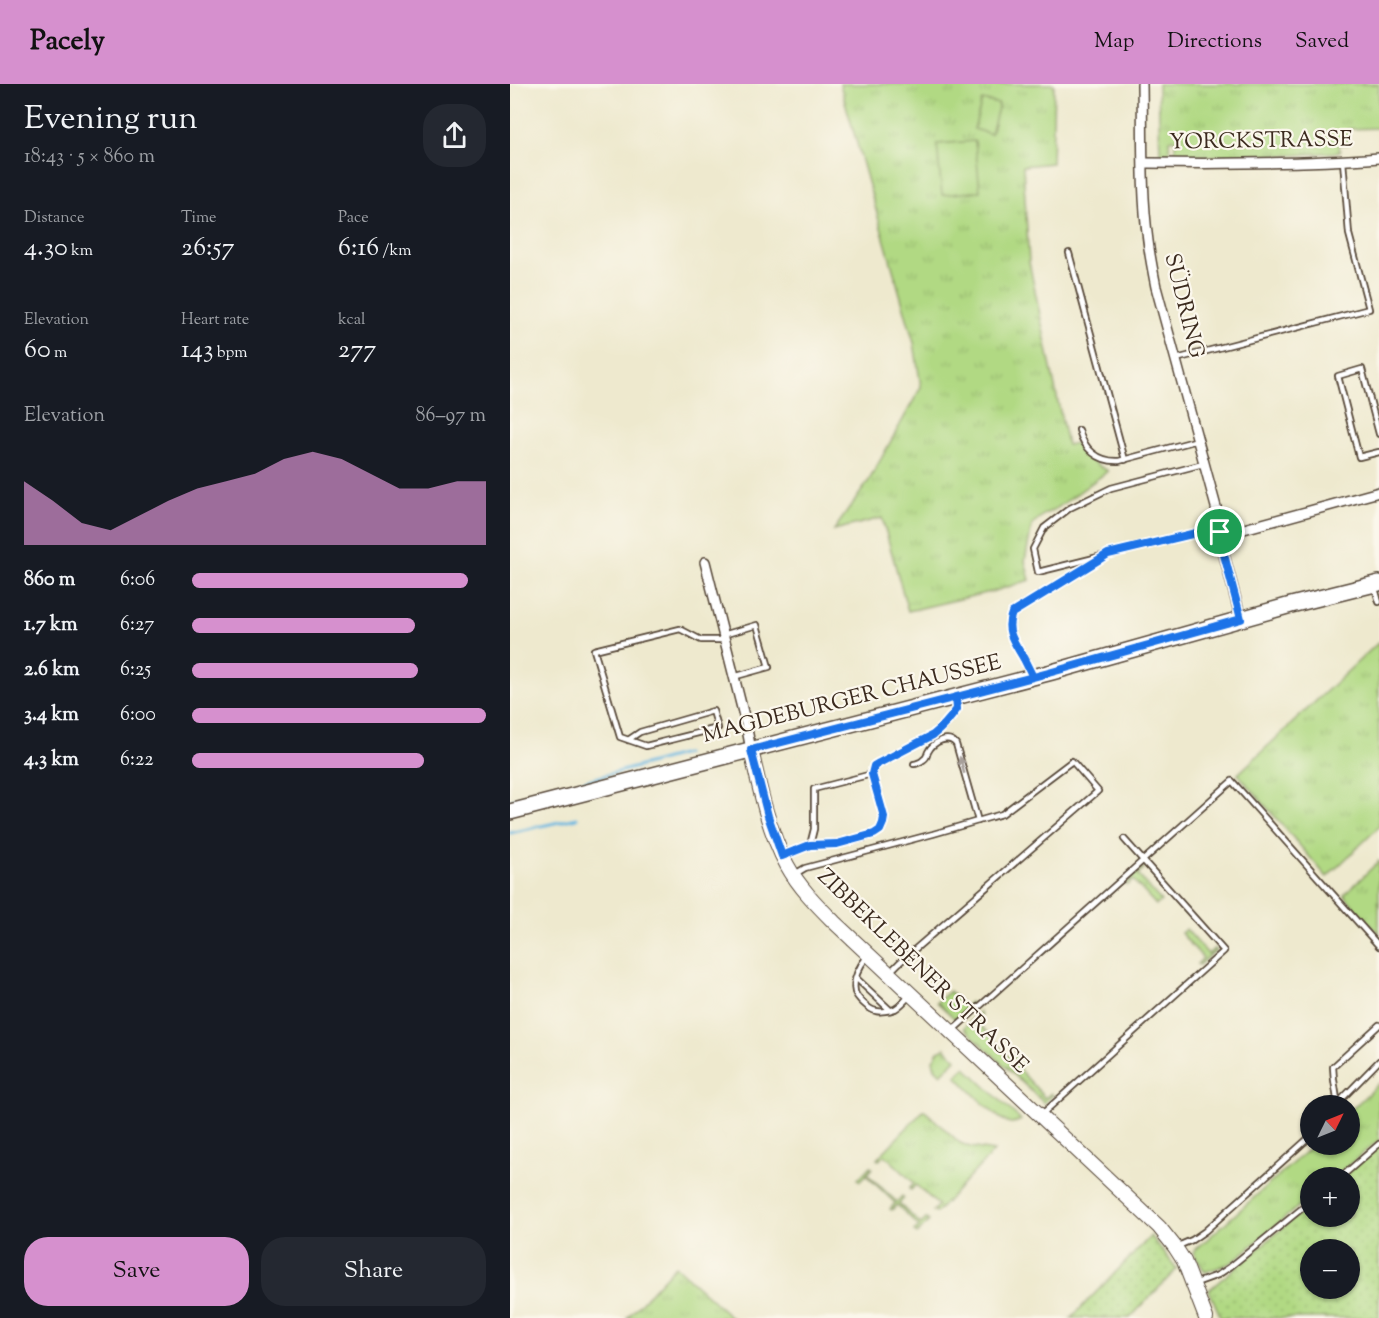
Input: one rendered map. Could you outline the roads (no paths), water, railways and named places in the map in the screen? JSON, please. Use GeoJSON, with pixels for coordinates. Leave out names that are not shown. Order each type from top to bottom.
{"type":"FeatureCollection","features":[{"type":"Feature","properties":{"kind":"main road","name":"MAGDEBURGER CHAUSSEE"},"geometry":{"type":"LineString","coordinates":[[510,812],[1033,677],[1376,583]]}},
{"type":"Feature","properties":{"kind":"street","name":"SÜDRING"},"geometry":{"type":"LineString","coordinates":[[1142,84],[1144,196],[1148,242],[1156,287],[1216,507],[1222,547],[1241,619]]}},
{"type":"Feature","properties":{"kind":"street","name":"YORCKSTRASSE"},"geometry":{"type":"LineString","coordinates":[[1144,164],[1379,158]]}},
{"type":"Feature","properties":{"kind":"street"},"geometry":{"type":"LineString","coordinates":[[1220,532],[1233,532],[1379,492]]}},
{"type":"Feature","properties":{"kind":"street","name":"ZIBBEKLEBENER STRASSE"},"geometry":{"type":"LineString","coordinates":[[705,562],[768,816],[782,856],[793,875],[813,901],[869,955],[1159,1227],[1184,1261],[1206,1318]]}},
{"type":"Feature","properties":{"kind":"lane"},"geometry":{"type":"LineString","coordinates":[[1176,359],[1370,309],[1348,234],[1343,160]]}},
{"type":"Feature","properties":{"kind":"lane"},"geometry":{"type":"LineString","coordinates":[[1069,253],[1125,460]]}},
{"type":"Feature","properties":{"kind":"lane"},"geometry":{"type":"LineString","coordinates":[[1379,434],[1362,369],[1338,376],[1359,457],[1379,452]]}},
{"type":"Feature","properties":{"kind":"lane"},"geometry":{"type":"LineString","coordinates":[[1079,430],[1085,445],[1097,456],[1111,462],[1198,440]]}},
{"type":"Feature","properties":{"kind":"lane"},"geometry":{"type":"LineString","coordinates":[[1204,464],[1111,488],[1070,508],[1044,528],[1033,549],[1038,572],[1196,533],[1220,532]]}},
{"type":"Feature","properties":{"kind":"lane"},"geometry":{"type":"LineString","coordinates":[[1033,677],[1013,643],[1009,627],[1012,613],[1108,554]]}},
{"type":"Feature","properties":{"kind":"lane"},"geometry":{"type":"LineString","coordinates":[[1376,583],[1379,602]]}},
{"type":"Feature","properties":{"kind":"lane"},"geometry":{"type":"LineString","coordinates":[[628,740],[640,732],[712,711],[718,728],[646,746],[628,740],[620,737],[594,650],[680,629],[701,640],[723,638],[757,625],[769,667],[733,677]]}},
{"type":"Feature","properties":{"kind":"lane"},"geometry":{"type":"LineString","coordinates":[[782,856],[810,845],[837,844],[874,834],[880,830],[884,817],[872,774],[874,766],[933,735],[945,725],[957,709],[956,697]]}},
{"type":"Feature","properties":{"kind":"lane"},"geometry":{"type":"LineString","coordinates":[[914,764],[924,760],[930,749],[946,738],[953,740],[978,821]]}},
{"type":"Feature","properties":{"kind":"lane"},"geometry":{"type":"LineString","coordinates":[[793,875],[805,868],[1002,814],[1072,761],[1098,791],[889,973]]}},
{"type":"Feature","properties":{"kind":"lane"},"geometry":{"type":"LineString","coordinates":[[810,845],[814,829],[814,789],[872,774]]}},
{"type":"Feature","properties":{"kind":"lane"},"geometry":{"type":"LineString","coordinates":[[951,1031],[1232,781],[1379,946]]}},
{"type":"Feature","properties":{"kind":"lane"},"geometry":{"type":"LineString","coordinates":[[1040,1115],[1224,951],[1124,839]]}},
{"type":"Feature","properties":{"kind":"lane"},"geometry":{"type":"LineString","coordinates":[[869,955],[864,960],[856,978],[857,996],[876,1011],[895,1008],[911,994]]}},
{"type":"Feature","properties":{"kind":"lane"},"geometry":{"type":"LineString","coordinates":[[856,978],[890,1010]]}},
{"type":"Feature","properties":{"kind":"lane"},"geometry":{"type":"LineString","coordinates":[[1336,1095],[1334,1067],[1379,1025]]}},
{"type":"Feature","properties":{"kind":"lane"},"geometry":{"type":"LineString","coordinates":[[1347,1095],[1379,1061]]}},
{"type":"Feature","properties":{"kind":"lane"},"geometry":{"type":"LineString","coordinates":[[1353,1167],[1379,1144]]}},
{"type":"Feature","properties":{"kind":"lane"},"geometry":{"type":"LineString","coordinates":[[1175,1247],[1192,1240],[1205,1231],[1300,1146]]}},
{"type":"Feature","properties":{"kind":"lane"},"geometry":{"type":"LineString","coordinates":[[1193,1284],[1218,1275],[1230,1267],[1300,1211]]}},
{"type":"Feature","properties":{"kind":"waterway"},"geometry":{"type":"LineString","coordinates":[[510,801],[685,754]]}},
{"type":"Feature","properties":{"kind":"waterway"},"geometry":{"type":"LineString","coordinates":[[510,833],[577,818]]}}]}
